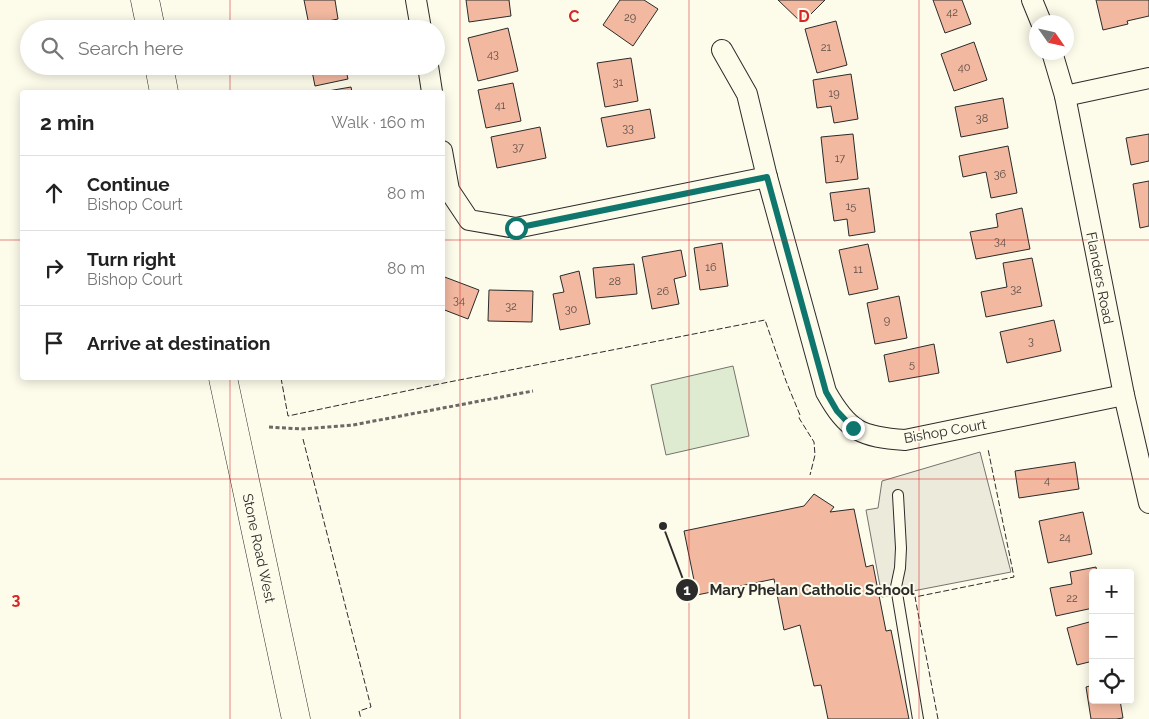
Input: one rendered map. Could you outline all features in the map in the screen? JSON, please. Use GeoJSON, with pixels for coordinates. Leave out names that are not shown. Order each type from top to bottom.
{"type":"FeatureCollection","features":[{"type":"Feature","properties":{"kind":"main road"},"geometry":{"type":"LineString","coordinates":[[145,0],[149,20]]}},
{"type":"Feature","properties":{"kind":"main road"},"geometry":{"type":"LineString","coordinates":[[161,75],[164,90]]}},
{"type":"Feature","properties":{"kind":"main road","name":"Stone Road West"},"geometry":{"type":"LineString","coordinates":[[223,380],[296,719]]}},
{"type":"Feature","properties":{"kind":"street"},"geometry":{"type":"LineString","coordinates":[[416,0],[419,20]]}},
{"type":"Feature","properties":{"kind":"street"},"geometry":{"type":"LineString","coordinates":[[1032,0],[1038,15]]}},
{"type":"Feature","properties":{"kind":"street","name":"Bishop Court"},"geometry":{"type":"LineString","coordinates":[[722,50],[747,94],[767,177],[826,392],[837,411],[853,428],[868,435],[885,439],[905,440],[1124,395]]}},
{"type":"Feature","properties":{"kind":"street","name":"Flanders Road"},"geometry":{"type":"LineString","coordinates":[[1054,60],[1064,96],[1124,395],[1149,503]]}},
{"type":"Feature","properties":{"kind":"street"},"geometry":{"type":"LineString","coordinates":[[429,75],[432,90]]}},
{"type":"Feature","properties":{"kind":"street"},"geometry":{"type":"LineString","coordinates":[[1064,96],[1149,78]]}},
{"type":"Feature","properties":{"kind":"street"},"geometry":{"type":"LineString","coordinates":[[445,168],[449,190],[469,220],[516,228],[767,177]]}},
{"type":"Feature","properties":{"kind":"lane"},"geometry":{"type":"LineString","coordinates":[[898,495],[901,548],[900,568],[896,587],[918,719]]}},
{"type":"Feature","properties":{"kind":"path"},"geometry":{"type":"LineString","coordinates":[[270,427],[301,429],[353,425],[533,391]]}},
{"type":"Feature","properties":{"kind":"green space"},"geometry":{"type":"Polygon","coordinates":[[[733,366],[749,436],[666,455],[651,385],[733,366]]]}},
{"type":"Feature","properties":{"kind":"shaded area"},"geometry":{"type":"Polygon","coordinates":[[[980,452],[1011,572],[882,597],[866,510],[878,508],[882,481],[980,452]]]}},
{"type":"Feature","properties":{"kind":"building"},"geometry":{"type":"Polygon","coordinates":[[[304,0],[335,0],[338,19],[308,20],[304,0]]]}},
{"type":"Feature","properties":{"kind":"building"},"geometry":{"type":"Polygon","coordinates":[[[466,0],[509,0],[511,16],[469,22],[466,0]]]}},
{"type":"Feature","properties":{"kind":"building"},"geometry":{"type":"Polygon","coordinates":[[[620,0],[644,0],[658,9],[633,46],[603,25],[620,0]]]}},
{"type":"Feature","properties":{"kind":"building"},"geometry":{"type":"Polygon","coordinates":[[[778,0],[825,0],[802,23],[778,0]]]}},
{"type":"Feature","properties":{"kind":"building"},"geometry":{"type":"Polygon","coordinates":[[[933,0],[962,0],[971,24],[945,33],[933,0]]]}},
{"type":"Feature","properties":{"kind":"building"},"geometry":{"type":"Polygon","coordinates":[[[1096,0],[1149,0],[1149,16],[1127,21],[1128,24],[1103,30],[1096,0]]]}},
{"type":"Feature","properties":{"kind":"building"},"geometry":{"type":"Polygon","coordinates":[[[836,21],[847,65],[817,73],[805,29],[836,21]]]}},
{"type":"Feature","properties":{"kind":"building"},"geometry":{"type":"Polygon","coordinates":[[[508,28],[518,71],[478,81],[468,38],[508,28]]]}},
{"type":"Feature","properties":{"kind":"building"},"geometry":{"type":"Polygon","coordinates":[[[974,42],[987,80],[954,91],[941,54],[974,42]]]}},
{"type":"Feature","properties":{"kind":"building"},"geometry":{"type":"Polygon","coordinates":[[[631,58],[638,101],[605,107],[597,63],[631,58]]]}},
{"type":"Feature","properties":{"kind":"building"},"geometry":{"type":"Polygon","coordinates":[[[851,74],[858,119],[834,123],[831,106],[817,108],[813,80],[851,74]]]}},
{"type":"Feature","properties":{"kind":"building"},"geometry":{"type":"Polygon","coordinates":[[[313,75],[347,75],[348,79],[315,86],[313,75]]]}},
{"type":"Feature","properties":{"kind":"building"},"geometry":{"type":"Polygon","coordinates":[[[513,83],[521,121],[486,128],[478,90],[513,83]]]}},
{"type":"Feature","properties":{"kind":"building"},"geometry":{"type":"Polygon","coordinates":[[[351,87],[352,90],[334,90],[351,87]]]}},
{"type":"Feature","properties":{"kind":"building"},"geometry":{"type":"Polygon","coordinates":[[[1003,98],[1008,128],[961,137],[955,107],[1003,98]]]}},
{"type":"Feature","properties":{"kind":"building"},"geometry":{"type":"Polygon","coordinates":[[[650,109],[655,138],[607,147],[601,118],[650,109]]]}},
{"type":"Feature","properties":{"kind":"building"},"geometry":{"type":"Polygon","coordinates":[[[540,127],[546,158],[497,168],[491,137],[540,127]]]}},
{"type":"Feature","properties":{"kind":"building"},"geometry":{"type":"Polygon","coordinates":[[[853,134],[858,179],[826,183],[821,137],[853,134]]]}},
{"type":"Feature","properties":{"kind":"building"},"geometry":{"type":"Polygon","coordinates":[[[1149,134],[1149,161],[1131,165],[1126,138],[1149,134]]]}},
{"type":"Feature","properties":{"kind":"building"},"geometry":{"type":"Polygon","coordinates":[[[1008,146],[1017,193],[991,198],[986,172],[963,177],[959,156],[1008,146]]]}},
{"type":"Feature","properties":{"kind":"building"},"geometry":{"type":"Polygon","coordinates":[[[1149,181],[1149,226],[1140,228],[1133,184],[1149,181]]]}},
{"type":"Feature","properties":{"kind":"building"},"geometry":{"type":"Polygon","coordinates":[[[869,188],[875,232],[849,236],[847,219],[834,221],[830,193],[869,188]]]}},
{"type":"Feature","properties":{"kind":"building"},"geometry":{"type":"Polygon","coordinates":[[[1022,208],[1030,249],[976,259],[970,232],[998,227],[996,214],[1022,208]]]}},
{"type":"Feature","properties":{"kind":"building"},"geometry":{"type":"Polygon","coordinates":[[[722,243],[728,286],[700,290],[694,248],[722,243]]]}},
{"type":"Feature","properties":{"kind":"building"},"geometry":{"type":"Polygon","coordinates":[[[868,244],[878,289],[849,295],[839,250],[868,244]]]}},
{"type":"Feature","properties":{"kind":"building"},"geometry":{"type":"Polygon","coordinates":[[[681,250],[686,276],[674,279],[679,304],[652,309],[642,257],[681,250]]]}},
{"type":"Feature","properties":{"kind":"building"},"geometry":{"type":"Polygon","coordinates":[[[1032,258],[1042,306],[986,317],[981,292],[1007,287],[1003,263],[1032,258]]]}},
{"type":"Feature","properties":{"kind":"building"},"geometry":{"type":"Polygon","coordinates":[[[634,264],[637,294],[596,298],[593,268],[634,264]]]}},
{"type":"Feature","properties":{"kind":"building"},"geometry":{"type":"Polygon","coordinates":[[[579,271],[590,324],[560,330],[553,294],[564,292],[560,276],[579,271]]]}},
{"type":"Feature","properties":{"kind":"building"},"geometry":{"type":"Polygon","coordinates":[[[445,277],[479,290],[468,319],[445,310],[445,277]]]}},
{"type":"Feature","properties":{"kind":"building"},"geometry":{"type":"Polygon","coordinates":[[[489,290],[533,291],[532,322],[488,321],[489,290]]]}},
{"type":"Feature","properties":{"kind":"building"},"geometry":{"type":"Polygon","coordinates":[[[899,296],[907,338],[875,344],[867,303],[899,296]]]}},
{"type":"Feature","properties":{"kind":"building"},"geometry":{"type":"Polygon","coordinates":[[[1054,320],[1061,351],[1007,363],[1000,332],[1054,320]]]}},
{"type":"Feature","properties":{"kind":"building"},"geometry":{"type":"Polygon","coordinates":[[[934,344],[939,373],[889,382],[884,355],[934,344]]]}},
{"type":"Feature","properties":{"kind":"building"},"geometry":{"type":"Polygon","coordinates":[[[1075,462],[1079,489],[1019,498],[1015,471],[1075,462]]]}},
{"type":"Feature","properties":{"kind":"building"},"geometry":{"type":"Polygon","coordinates":[[[814,494],[834,507],[830,512],[854,509],[866,567],[873,565],[886,631],[891,630],[909,719],[828,719],[821,685],[814,686],[800,625],[784,630],[774,579],[697,595],[684,531],[804,506],[814,494]]]}},
{"type":"Feature","properties":{"kind":"building"},"geometry":{"type":"Polygon","coordinates":[[[1083,512],[1092,554],[1048,563],[1039,521],[1083,512]]]}},
{"type":"Feature","properties":{"kind":"building"},"geometry":{"type":"Polygon","coordinates":[[[1096,567],[1096,569],[1089,569],[1089,609],[1056,616],[1050,588],[1072,584],[1070,572],[1096,567]]]}},
{"type":"Feature","properties":{"kind":"building"},"geometry":{"type":"Polygon","coordinates":[[[1089,622],[1089,662],[1077,665],[1067,628],[1089,622]]]}},
{"type":"Feature","properties":{"kind":"building"},"geometry":{"type":"Polygon","coordinates":[[[1089,686],[1089,704],[1121,704],[1123,718],[1091,719],[1086,687],[1089,686]]]}},
{"type":"Feature","properties":{"kind":"fence"},"geometry":{"type":"LineString","coordinates":[[281,380],[288,416],[444,383],[765,320],[800,415],[799,418],[814,442],[815,455],[810,475]]}},
{"type":"Feature","properties":{"kind":"fence"},"geometry":{"type":"LineString","coordinates":[[303,439],[371,707],[359,711],[361,719]]}},
{"type":"Feature","properties":{"kind":"fence"},"geometry":{"type":"LineString","coordinates":[[938,719],[915,597],[1014,577],[988,449]]}},
{"type":"Feature","properties":{"kind":"place","name":"Mary Phelan Catholic School"},"geometry":{"type":"Point","coordinates":[663,526]}},
{"type":"Feature","properties":{"kind":"route"},"geometry":{"type":"LineString","coordinates":[[516,228],[767,177],[826,392],[837,411],[853,428]]}}]}
